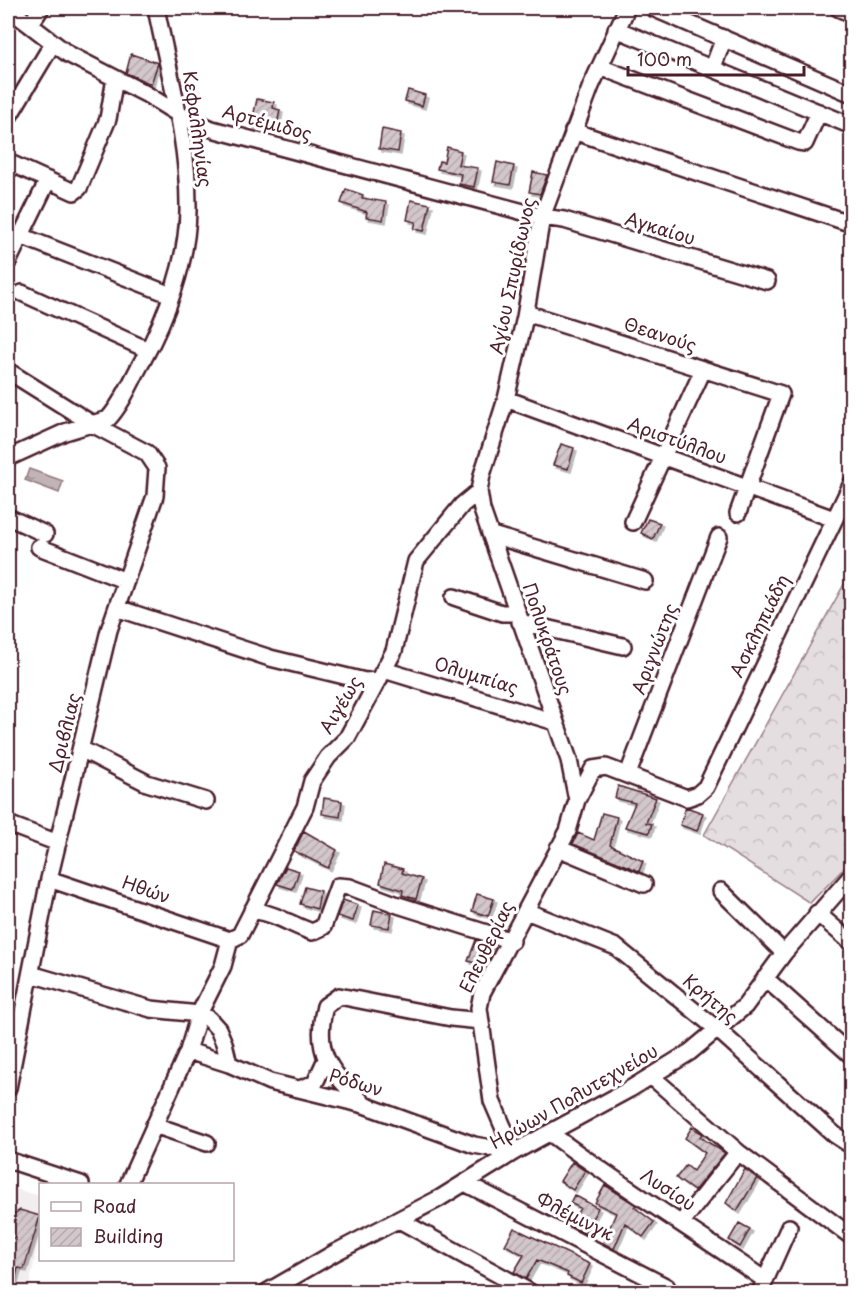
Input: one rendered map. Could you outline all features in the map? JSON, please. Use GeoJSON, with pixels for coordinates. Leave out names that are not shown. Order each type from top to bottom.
{"type":"FeatureCollection","features":[{"type":"Feature","properties":{"kind":"street","name":"Αρτέμιδος"},"geometry":{"type":"LineString","coordinates":[[8,8],[53,43],[88,65],[178,114],[212,129],[542,217]]}},
{"type":"Feature","properties":{"kind":"street"},"geometry":{"type":"LineString","coordinates":[[30,25],[41,8]]}},
{"type":"Feature","properties":{"kind":"street","name":"Κεφαλληνίας"},"geometry":{"type":"LineString","coordinates":[[8,458],[65,432],[94,425],[113,414],[148,350],[171,295],[182,255],[188,211],[178,114],[156,8]]}},
{"type":"Feature","properties":{"kind":"street","name":"Αγίου Σπυρίδωνος"},"geometry":{"type":"LineString","coordinates":[[479,491],[506,399],[526,313],[542,217],[573,131],[627,8]]}},
{"type":"Feature","properties":{"kind":"street"},"geometry":{"type":"LineString","coordinates":[[652,8],[852,94]]}},
{"type":"Feature","properties":{"kind":"street"},"geometry":{"type":"LineString","coordinates":[[838,8],[852,14]]}},
{"type":"Feature","properties":{"kind":"street"},"geometry":{"type":"LineString","coordinates":[[616,29],[852,126]]}},
{"type":"Feature","properties":{"kind":"street"},"geometry":{"type":"LineString","coordinates":[[713,67],[724,38]]}},
{"type":"Feature","properties":{"kind":"street"},"geometry":{"type":"LineString","coordinates":[[8,118],[53,43]]}},
{"type":"Feature","properties":{"kind":"street"},"geometry":{"type":"LineString","coordinates":[[600,67],[798,142],[805,143],[810,137],[819,112]]}},
{"type":"Feature","properties":{"kind":"street"},"geometry":{"type":"LineString","coordinates":[[8,162],[74,192],[79,188],[108,119],[115,78]]}},
{"type":"Feature","properties":{"kind":"street"},"geometry":{"type":"LineString","coordinates":[[573,131],[852,224]]}},
{"type":"Feature","properties":{"kind":"street"},"geometry":{"type":"LineString","coordinates":[[8,262],[48,180]]}},
{"type":"Feature","properties":{"kind":"street","name":"Αγκαίου"},"geometry":{"type":"LineString","coordinates":[[542,217],[564,220],[767,281]]}},
{"type":"Feature","properties":{"kind":"street"},"geometry":{"type":"LineString","coordinates":[[21,236],[171,295]]}},
{"type":"Feature","properties":{"kind":"street"},"geometry":{"type":"LineString","coordinates":[[22,292],[148,350]]}},
{"type":"Feature","properties":{"kind":"street","name":"Θεανούς"},"geometry":{"type":"LineString","coordinates":[[526,313],[781,394],[747,487]]}},
{"type":"Feature","properties":{"kind":"street"},"geometry":{"type":"LineString","coordinates":[[633,522],[665,457],[703,370]]}},
{"type":"Feature","properties":{"kind":"street","name":"Δριβλιας"},"geometry":{"type":"LineString","coordinates":[[8,371],[94,425],[141,448],[157,468],[155,496],[117,608],[81,749],[49,879],[31,974],[14,1008],[8,1088]]}},
{"type":"Feature","properties":{"kind":"street","name":"Αριστύλλου"},"geometry":{"type":"LineString","coordinates":[[506,399],[834,519]]}},
{"type":"Feature","properties":{"kind":"street","name":"Ασκληπιάδη"},"geometry":{"type":"LineString","coordinates":[[628,774],[687,798],[698,794],[706,787],[852,483]]}},
{"type":"Feature","properties":{"kind":"street"},"geometry":{"type":"LineString","coordinates":[[738,513],[747,487]]}},
{"type":"Feature","properties":{"kind":"street","name":"Πολυκράτους"},"geometry":{"type":"LineString","coordinates":[[479,491],[482,510],[569,760],[577,800]]}},
{"type":"Feature","properties":{"kind":"street","name":"Αιγέως"},"geometry":{"type":"LineString","coordinates":[[129,1183],[188,1052],[200,1014],[223,966],[231,940],[240,935],[305,807],[312,781],[328,757],[347,738],[382,675],[396,644],[416,561],[433,537],[479,491]]}},
{"type":"Feature","properties":{"kind":"street"},"geometry":{"type":"LineString","coordinates":[[8,517],[42,540],[126,581]]}},
{"type":"Feature","properties":{"kind":"street"},"geometry":{"type":"LineString","coordinates":[[492,535],[645,581]]}},
{"type":"Feature","properties":{"kind":"street","name":"Αριγνώτης"},"geometry":{"type":"LineString","coordinates":[[628,774],[719,537]]}},
{"type":"Feature","properties":{"kind":"street"},"geometry":{"type":"LineString","coordinates":[[454,597],[519,618],[623,646]]}},
{"type":"Feature","properties":{"kind":"street","name":"Ολυμπίας"},"geometry":{"type":"LineString","coordinates":[[117,608],[270,658],[350,678],[382,675],[555,722]]}},
{"type":"Feature","properties":{"kind":"street"},"geometry":{"type":"LineString","coordinates":[[81,749],[147,783],[206,801]]}},
{"type":"Feature","properties":{"kind":"street","name":"Ελευθερίας"},"geometry":{"type":"LineString","coordinates":[[514,1152],[492,1101],[479,1008],[482,993],[568,831],[577,800],[593,769],[606,767],[628,774]]}},
{"type":"Feature","properties":{"kind":"street"},"geometry":{"type":"LineString","coordinates":[[8,824],[58,843]]}},
{"type":"Feature","properties":{"kind":"street"},"geometry":{"type":"LineString","coordinates":[[558,848],[644,884]]}},
{"type":"Feature","properties":{"kind":"street","name":"Ηρώων Πολυτεχνείου"},"geometry":{"type":"LineString","coordinates":[[267,1293],[465,1183],[514,1152],[690,1052],[744,1006],[784,953],[852,875]]}},
{"type":"Feature","properties":{"kind":"street","name":"Ηθών"},"geometry":{"type":"LineString","coordinates":[[49,879],[231,940]]}},
{"type":"Feature","properties":{"kind":"street"},"geometry":{"type":"LineString","coordinates":[[252,910],[275,913],[295,926],[312,932],[323,927],[338,886],[350,886],[398,905],[512,940]]}},
{"type":"Feature","properties":{"kind":"street"},"geometry":{"type":"LineString","coordinates":[[722,891],[784,953]]}},
{"type":"Feature","properties":{"kind":"street","name":"Κρήτης"},"geometry":{"type":"LineString","coordinates":[[526,911],[616,946],[718,1030],[835,1135],[852,1146]]}},
{"type":"Feature","properties":{"kind":"street"},"geometry":{"type":"LineString","coordinates":[[817,913],[852,943]]}},
{"type":"Feature","properties":{"kind":"street"},"geometry":{"type":"LineString","coordinates":[[31,974],[151,1010],[200,1014],[209,1019],[218,1029],[224,1042],[229,1064]]}},
{"type":"Feature","properties":{"kind":"street"},"geometry":{"type":"LineString","coordinates":[[765,978],[852,1056]]}},
{"type":"Feature","properties":{"kind":"street"},"geometry":{"type":"LineString","coordinates":[[364,1104],[326,1059],[320,1038],[325,1006],[339,996],[451,1018],[481,1021]]}},
{"type":"Feature","properties":{"kind":"street","name":"Ρόδων"},"geometry":{"type":"LineString","coordinates":[[188,1052],[229,1064],[270,1082],[364,1104],[474,1145],[514,1152]]}},
{"type":"Feature","properties":{"kind":"street"},"geometry":{"type":"LineString","coordinates":[[302,1088],[315,1083],[326,1059]]}},
{"type":"Feature","properties":{"kind":"street"},"geometry":{"type":"LineString","coordinates":[[651,1076],[738,1152],[852,1237]]}},
{"type":"Feature","properties":{"kind":"street"},"geometry":{"type":"LineString","coordinates":[[154,1125],[207,1143]]}},
{"type":"Feature","properties":{"kind":"street","name":"Λυσίου"},"geometry":{"type":"LineString","coordinates":[[550,1133],[593,1165],[682,1222],[762,1287]]}},
{"type":"Feature","properties":{"kind":"street"},"geometry":{"type":"LineString","coordinates":[[682,1222],[738,1152]]}},
{"type":"Feature","properties":{"kind":"street"},"geometry":{"type":"LineString","coordinates":[[8,1160],[75,1183]]}},
{"type":"Feature","properties":{"kind":"street","name":"Φλέμινγκ"},"geometry":{"type":"LineString","coordinates":[[465,1183],[667,1287]]}},
{"type":"Feature","properties":{"kind":"street"},"geometry":{"type":"LineString","coordinates":[[399,1220],[530,1293]]}},
{"type":"Feature","properties":{"kind":"street"},"geometry":{"type":"LineString","coordinates":[[762,1287],[789,1227]]}},
{"type":"Feature","properties":{"kind":"shaded area"},"geometry":{"type":"Polygon","coordinates":[[[8,1187],[39,1196],[39,1238],[28,1292],[8,1292],[8,1187]]]}},
{"type":"Feature","properties":{"kind":"green space"},"geometry":{"type":"Polygon","coordinates":[[[851,572],[851,861],[810,903],[704,835],[851,572]]]}},
{"type":"Feature","properties":{"kind":"water"},"geometry":{"type":"Polygon","coordinates":[[[29,469],[63,481],[59,493],[25,480],[29,469]]]}},
{"type":"Feature","properties":{"kind":"building"},"geometry":{"type":"Polygon","coordinates":[[[131,54],[158,63],[151,84],[126,73],[131,54]]]}},
{"type":"Feature","properties":{"kind":"building"},"geometry":{"type":"Polygon","coordinates":[[[408,90],[425,95],[422,106],[405,101],[408,90]]]}},
{"type":"Feature","properties":{"kind":"building"},"geometry":{"type":"Polygon","coordinates":[[[257,99],[274,102],[273,108],[280,110],[276,131],[251,126],[257,99]]]}},
{"type":"Feature","properties":{"kind":"building"},"geometry":{"type":"Polygon","coordinates":[[[382,129],[401,133],[398,152],[379,149],[382,129]]]}},
{"type":"Feature","properties":{"kind":"building"},"geometry":{"type":"Polygon","coordinates":[[[447,147],[461,151],[458,165],[478,168],[474,187],[459,184],[461,174],[437,169],[439,161],[444,162],[447,147]]]}},
{"type":"Feature","properties":{"kind":"building"},"geometry":{"type":"Polygon","coordinates":[[[497,162],[514,166],[510,185],[493,182],[497,162]]]}},
{"type":"Feature","properties":{"kind":"building"},"geometry":{"type":"Polygon","coordinates":[[[533,172],[547,175],[540,194],[529,192],[533,172]]]}},
{"type":"Feature","properties":{"kind":"building"},"geometry":{"type":"Polygon","coordinates":[[[346,189],[363,195],[362,198],[386,202],[383,220],[366,217],[367,212],[341,203],[346,189]]]}},
{"type":"Feature","properties":{"kind":"building"},"geometry":{"type":"Polygon","coordinates":[[[411,200],[430,204],[424,231],[414,229],[416,222],[407,220],[411,200]]]}},
{"type":"Feature","properties":{"kind":"building"},"geometry":{"type":"Polygon","coordinates":[[[561,444],[574,448],[568,469],[553,465],[561,444]]]}},
{"type":"Feature","properties":{"kind":"building"},"geometry":{"type":"Polygon","coordinates":[[[648,519],[660,523],[653,539],[641,533],[648,519]]]}},
{"type":"Feature","properties":{"kind":"building"},"geometry":{"type":"Polygon","coordinates":[[[618,786],[656,798],[646,823],[652,824],[649,833],[625,827],[635,803],[615,798],[618,786]]]}},
{"type":"Feature","properties":{"kind":"building"},"geometry":{"type":"Polygon","coordinates":[[[324,798],[342,801],[340,817],[322,814],[324,798]]]}},
{"type":"Feature","properties":{"kind":"building"},"geometry":{"type":"Polygon","coordinates":[[[686,807],[703,813],[697,831],[680,825],[686,807]]]}},
{"type":"Feature","properties":{"kind":"building"},"geometry":{"type":"Polygon","coordinates":[[[602,813],[617,817],[610,845],[643,861],[639,871],[573,844],[578,833],[594,840],[602,813]]]}},
{"type":"Feature","properties":{"kind":"building"},"geometry":{"type":"Polygon","coordinates":[[[304,831],[337,850],[328,868],[294,851],[304,831]]]}},
{"type":"Feature","properties":{"kind":"building"},"geometry":{"type":"Polygon","coordinates":[[[384,864],[403,869],[402,873],[422,879],[416,899],[402,895],[403,890],[380,883],[384,864]]]}},
{"type":"Feature","properties":{"kind":"building"},"geometry":{"type":"Polygon","coordinates":[[[286,867],[299,871],[293,889],[277,884],[286,867]]]}},
{"type":"Feature","properties":{"kind":"building"},"geometry":{"type":"Polygon","coordinates":[[[305,887],[320,891],[317,909],[300,904],[305,887]]]}},
{"type":"Feature","properties":{"kind":"building"},"geometry":{"type":"Polygon","coordinates":[[[477,894],[494,899],[488,916],[472,911],[477,894]]]}},
{"type":"Feature","properties":{"kind":"building"},"geometry":{"type":"Polygon","coordinates":[[[343,900],[358,905],[353,921],[337,916],[343,900]]]}},
{"type":"Feature","properties":{"kind":"building"},"geometry":{"type":"Polygon","coordinates":[[[374,910],[392,914],[389,928],[371,925],[374,910]]]}},
{"type":"Feature","properties":{"kind":"building"},"geometry":{"type":"Polygon","coordinates":[[[476,940],[493,945],[485,966],[468,961],[476,940]]]}},
{"type":"Feature","properties":{"kind":"building"},"geometry":{"type":"Polygon","coordinates":[[[692,1127],[702,1134],[700,1137],[725,1153],[694,1191],[676,1178],[686,1165],[693,1171],[705,1153],[685,1138],[692,1127]]]}},
{"type":"Feature","properties":{"kind":"building"},"geometry":{"type":"Polygon","coordinates":[[[572,1162],[585,1171],[573,1190],[560,1181],[572,1162]]]}},
{"type":"Feature","properties":{"kind":"building"},"geometry":{"type":"Polygon","coordinates":[[[745,1169],[757,1178],[737,1211],[726,1203],[745,1169]]]}},
{"type":"Feature","properties":{"kind":"building"},"geometry":{"type":"Polygon","coordinates":[[[605,1185],[636,1205],[634,1207],[654,1222],[643,1237],[625,1223],[614,1249],[603,1243],[616,1213],[595,1203],[605,1185]]]}},
{"type":"Feature","properties":{"kind":"building"},"geometry":{"type":"Polygon","coordinates":[[[574,1195],[598,1208],[584,1233],[570,1226],[580,1208],[570,1203],[574,1195]]]}},
{"type":"Feature","properties":{"kind":"building"},"geometry":{"type":"Polygon","coordinates":[[[8,1205],[14,1214],[20,1210],[39,1216],[24,1269],[18,1268],[12,1293],[8,1293],[8,1252],[11,1250],[8,1241],[15,1237],[8,1224],[8,1205]]]}},
{"type":"Feature","properties":{"kind":"building"},"geometry":{"type":"Polygon","coordinates":[[[739,1223],[750,1229],[740,1247],[729,1240],[739,1223]]]}},
{"type":"Feature","properties":{"kind":"building"},"geometry":{"type":"Polygon","coordinates":[[[514,1228],[590,1264],[581,1283],[567,1276],[568,1273],[537,1260],[526,1279],[514,1272],[524,1255],[505,1245],[514,1228]]]}}]}
